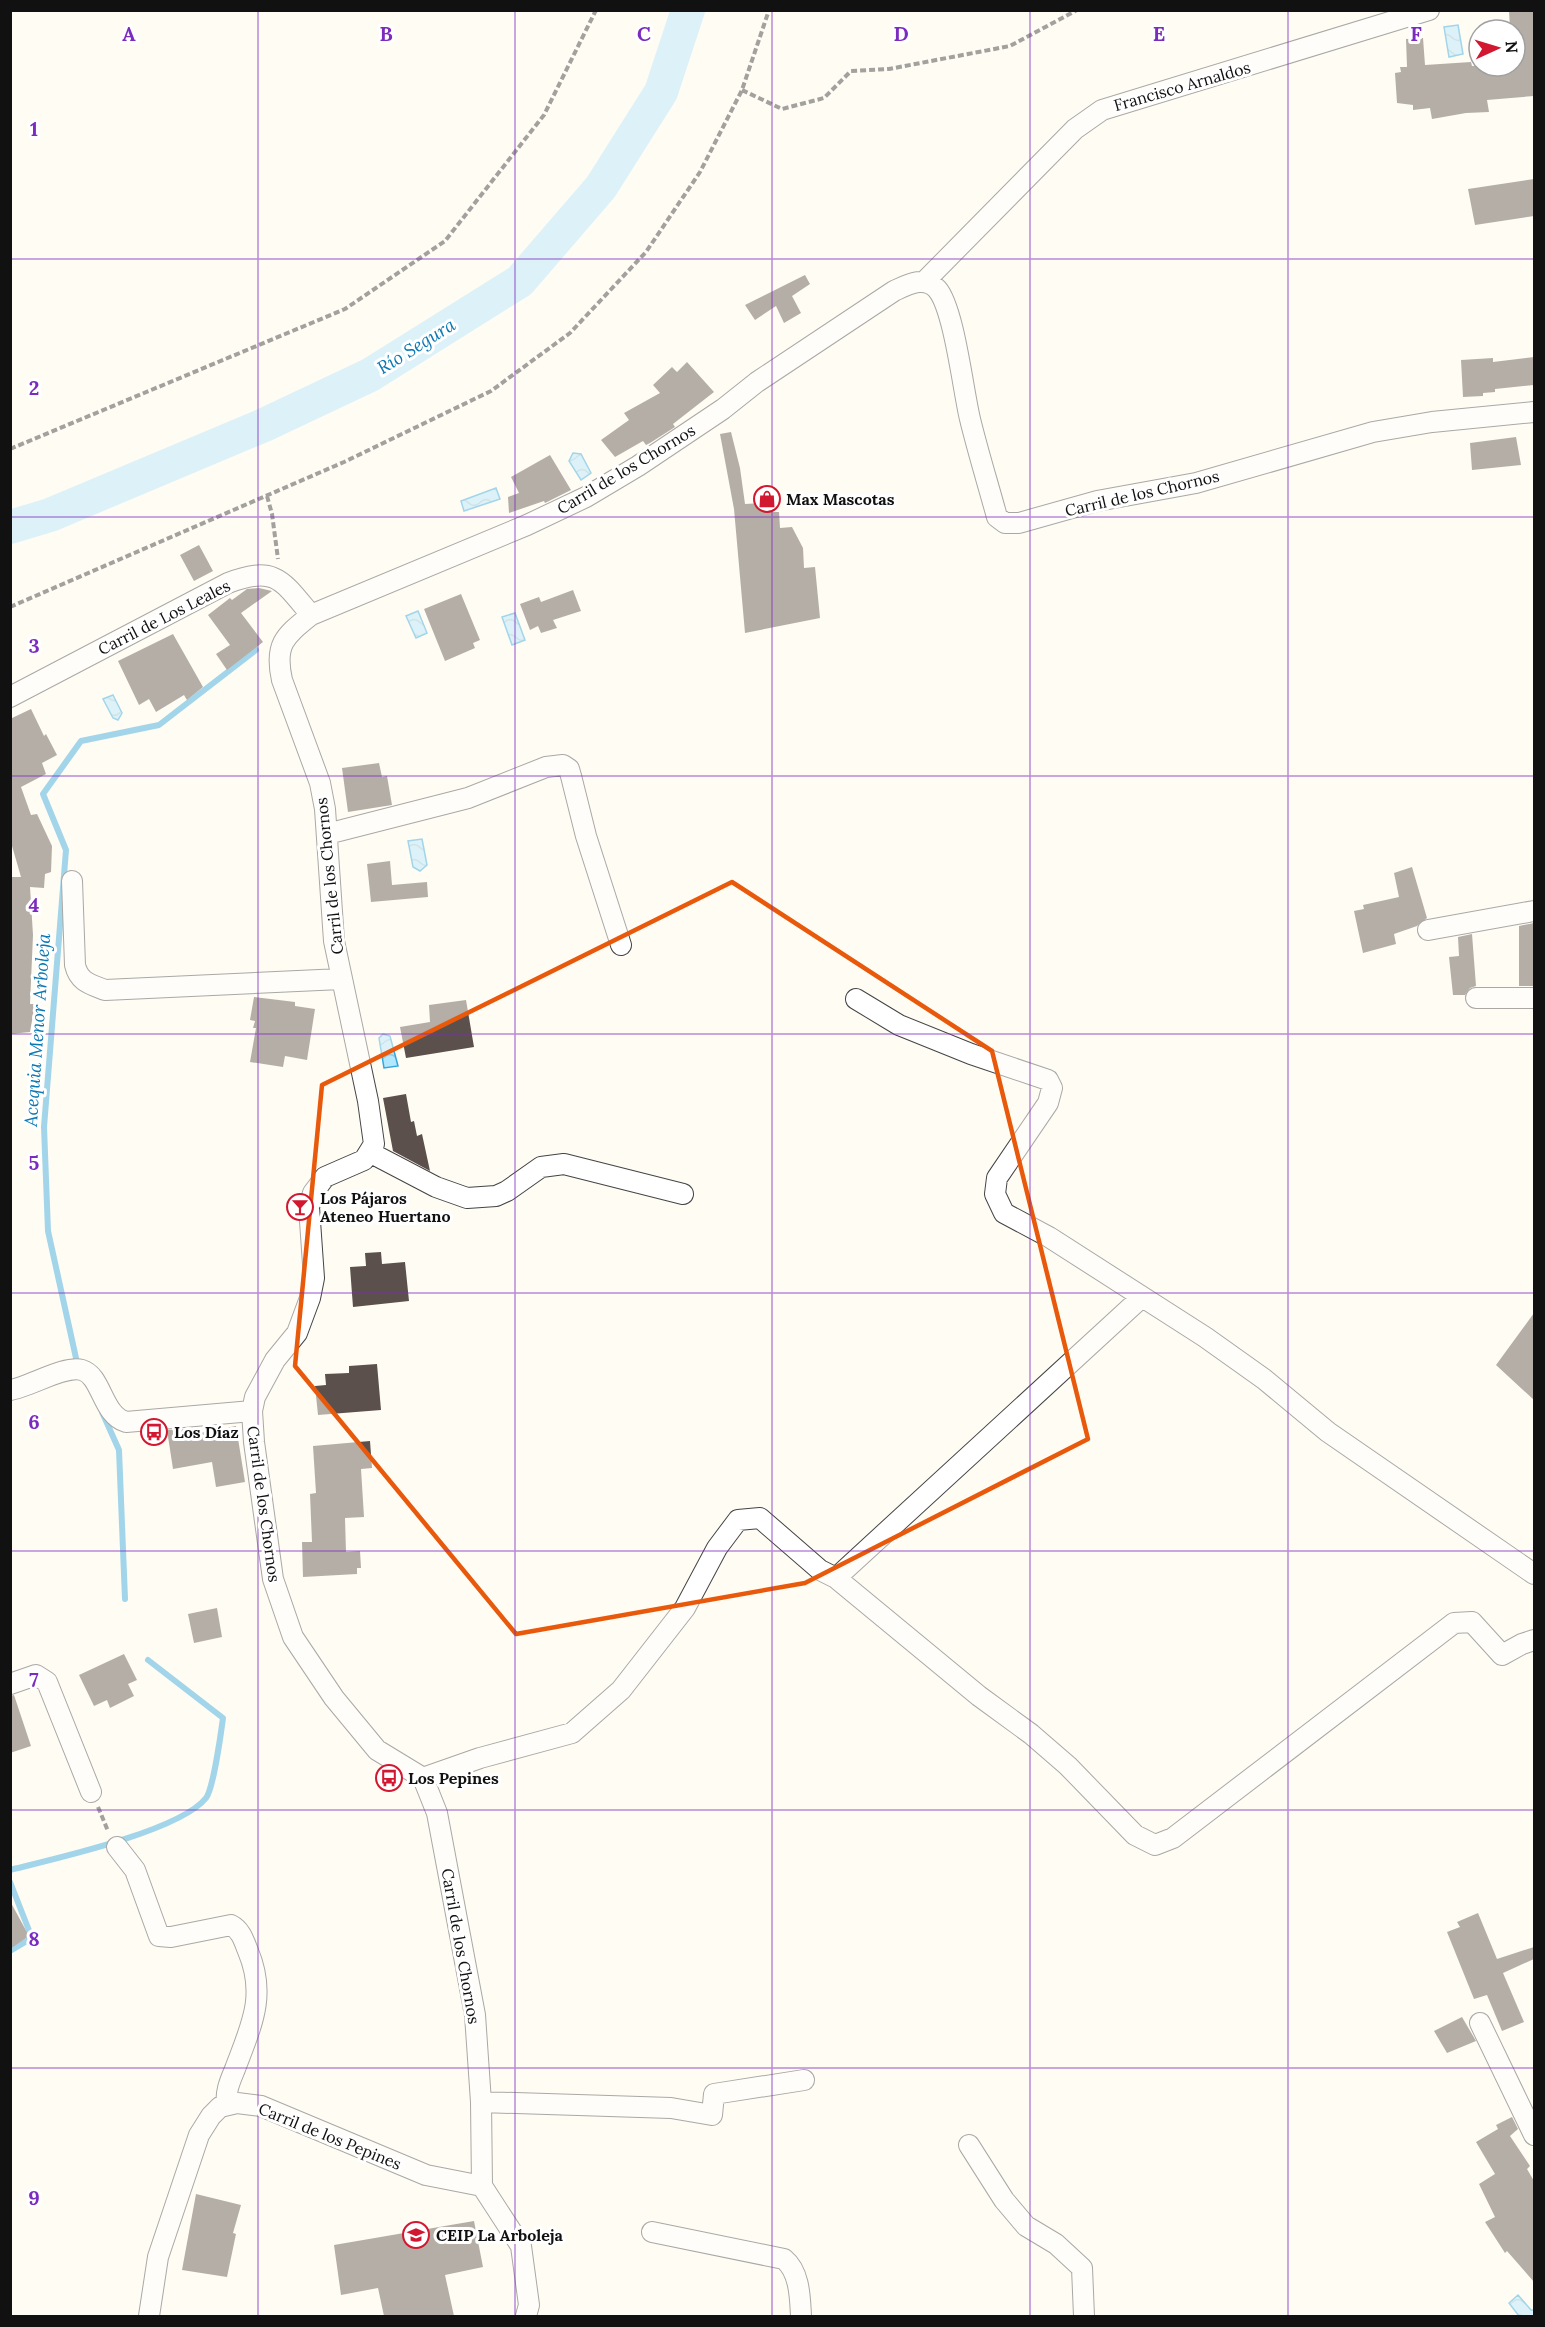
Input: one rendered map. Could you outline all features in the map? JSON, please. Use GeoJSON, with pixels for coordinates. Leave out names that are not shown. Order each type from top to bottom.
{"type":"FeatureCollection","features":[{"type":"Feature","properties":{"kind":"street","name":"Francisco Arnaldos"},"geometry":{"type":"LineString","coordinates":[[924,282],[1074,129],[1102,110],[1430,10]]}},
{"type":"Feature","properties":{"kind":"street","name":"Carril de los Chornos"},"geometry":{"type":"LineString","coordinates":[[482,2186],[482,2102],[475,2015],[437,1813],[423,1778],[377,1750],[334,1698],[293,1637],[273,1579],[252,1411],[264,1378],[297,1333],[305,1318],[314,1278],[309,1214],[314,1193],[325,1177],[364,1160],[371,1153],[374,1134],[341,979],[331,909],[327,834],[320,783],[279,665],[280,648],[284,640],[311,615],[527,525],[586,497],[686,434],[757,382],[894,291],[912,282],[924,282],[936,288],[946,308],[970,418],[996,517],[1005,524],[1019,523],[1097,501],[1196,483],[1373,432],[1432,422],[1534,412]]}},
{"type":"Feature","properties":{"kind":"street","name":"Carril de Los Leales"},"geometry":{"type":"LineString","coordinates":[[10,697],[228,583],[247,576],[264,574],[275,577]]}},
{"type":"Feature","properties":{"kind":"street"},"geometry":{"type":"LineString","coordinates":[[275,577],[293,593],[311,615]]}},
{"type":"Feature","properties":{"kind":"street"},"geometry":{"type":"LineString","coordinates":[[327,834],[468,798],[546,767],[563,765],[571,776],[586,836],[621,945]]}},
{"type":"Feature","properties":{"kind":"street"},"geometry":{"type":"LineString","coordinates":[[72,881],[75,965],[78,976],[87,984],[105,990],[341,979]]}},
{"type":"Feature","properties":{"kind":"street"},"geometry":{"type":"LineString","coordinates":[[1428,930],[1534,910]]}},
{"type":"Feature","properties":{"kind":"street"},"geometry":{"type":"LineString","coordinates":[[1476,998],[1534,998]]}},
{"type":"Feature","properties":{"kind":"street"},"geometry":{"type":"LineString","coordinates":[[856,999],[899,1026],[1048,1080],[1052,1088],[1048,1103],[997,1178],[995,1194],[998,1204],[1013,1218],[1049,1237],[1205,1337],[1264,1379],[1328,1432],[1534,1574]]}},
{"type":"Feature","properties":{"kind":"street"},"geometry":{"type":"LineString","coordinates":[[371,1153],[436,1187],[467,1198],[496,1196],[541,1167],[564,1164],[683,1194]]}},
{"type":"Feature","properties":{"kind":"street"},"geometry":{"type":"LineString","coordinates":[[836,1578],[1142,1297]]}},
{"type":"Feature","properties":{"kind":"street"},"geometry":{"type":"LineString","coordinates":[[10,1390],[63,1372],[81,1370],[89,1374],[111,1413],[118,1420],[126,1422],[252,1411]]}},
{"type":"Feature","properties":{"kind":"street"},"geometry":{"type":"LineString","coordinates":[[423,1778],[480,1758],[572,1733],[621,1690],[685,1608],[717,1548],[738,1520],[760,1518],[820,1570],[836,1578],[979,1696],[1032,1734],[1068,1766],[1135,1835],[1155,1845],[1173,1838],[1454,1623],[1472,1622],[1502,1655],[1507,1655],[1521,1644],[1534,1640]]}},
{"type":"Feature","properties":{"kind":"street"},"geometry":{"type":"LineString","coordinates":[[10,1684],[36,1675],[46,1682],[91,1792]]}},
{"type":"Feature","properties":{"kind":"street"},"geometry":{"type":"LineString","coordinates":[[114,1843],[135,1870],[159,1936],[171,1937],[231,1925],[240,1932],[256,1971],[258,1992],[254,2016],[228,2087],[227,2105],[211,2116],[199,2135],[158,2257],[149,2316]]}},
{"type":"Feature","properties":{"kind":"street"},"geometry":{"type":"LineString","coordinates":[[1480,2023],[1534,2134]]}},
{"type":"Feature","properties":{"kind":"street"},"geometry":{"type":"LineString","coordinates":[[482,2102],[671,2108],[712,2115],[714,2094],[804,2080]]}},
{"type":"Feature","properties":{"kind":"street","name":"Carril de los Pepines"},"geometry":{"type":"LineString","coordinates":[[227,2105],[237,2103],[261,2106],[426,2175],[482,2186]]}},
{"type":"Feature","properties":{"kind":"street"},"geometry":{"type":"LineString","coordinates":[[969,2145],[1004,2200],[1026,2226],[1056,2244],[1082,2268],[1084,2316]]}},
{"type":"Feature","properties":{"kind":"street"},"geometry":{"type":"LineString","coordinates":[[482,2186],[521,2246],[529,2305],[526,2316]]}},
{"type":"Feature","properties":{"kind":"street"},"geometry":{"type":"LineString","coordinates":[[652,2232],[784,2259],[790,2263],[798,2285],[801,2316]]}},
{"type":"Feature","properties":{"kind":"path"},"geometry":{"type":"LineString","coordinates":[[10,449],[345,309],[445,241],[544,115],[596,10]]}},
{"type":"Feature","properties":{"kind":"path"},"geometry":{"type":"LineString","coordinates":[[10,607],[267,496],[491,391],[570,333],[646,252],[700,172],[742,90],[769,10]]}},
{"type":"Feature","properties":{"kind":"path"},"geometry":{"type":"LineString","coordinates":[[742,90],[782,109],[824,98],[851,71],[889,69],[1010,46],[1077,10]]}},
{"type":"Feature","properties":{"kind":"path"},"geometry":{"type":"LineString","coordinates":[[267,496],[278,546],[275,577]]}},
{"type":"Feature","properties":{"kind":"path"},"geometry":{"type":"LineString","coordinates":[[91,1792],[114,1843]]}},
{"type":"Feature","properties":{"kind":"highlighted area"},"geometry":{"type":"Polygon","coordinates":[[[732,882],[992,1051],[1088,1439],[805,1583],[516,1634],[295,1366],[322,1085],[732,882]]]}},
{"type":"Feature","properties":{"kind":"water"},"geometry":{"type":"Polygon","coordinates":[[[1458,25],[1463,54],[1449,57],[1444,27],[1458,25]]]}},
{"type":"Feature","properties":{"kind":"water"},"geometry":{"type":"Polygon","coordinates":[[[573,453],[581,454],[591,473],[581,480],[569,461],[573,453]]]}},
{"type":"Feature","properties":{"kind":"water"},"geometry":{"type":"Polygon","coordinates":[[[496,488],[500,499],[464,511],[461,501],[496,488]]]}},
{"type":"Feature","properties":{"kind":"water"},"geometry":{"type":"Polygon","coordinates":[[[418,611],[427,633],[416,638],[406,616],[418,611]]]}},
{"type":"Feature","properties":{"kind":"water"},"geometry":{"type":"Polygon","coordinates":[[[515,613],[525,640],[512,645],[502,617],[515,613]]]}},
{"type":"Feature","properties":{"kind":"water"},"geometry":{"type":"Polygon","coordinates":[[[113,695],[122,713],[118,720],[113,718],[103,699],[113,695]]]}},
{"type":"Feature","properties":{"kind":"water"},"geometry":{"type":"Polygon","coordinates":[[[422,839],[427,865],[420,871],[413,867],[408,841],[422,839]]]}},
{"type":"Feature","properties":{"kind":"water"},"geometry":{"type":"Polygon","coordinates":[[[383,1034],[390,1036],[398,1066],[384,1068],[379,1038],[383,1034]]]}},
{"type":"Feature","properties":{"kind":"water"},"geometry":{"type":"Polygon","coordinates":[[[1518,2295],[1531,2310],[1534,2310],[1534,2316],[1519,2316],[1509,2303],[1518,2295]]]}},
{"type":"Feature","properties":{"kind":"building"},"geometry":{"type":"Polygon","coordinates":[[[1509,10],[1534,10],[1534,96],[1487,100],[1489,112],[1466,113],[1432,119],[1430,108],[1413,110],[1413,105],[1397,103],[1395,73],[1401,72],[1400,67],[1407,67],[1406,39],[1423,38],[1425,65],[1467,62],[1467,78],[1527,78],[1527,18],[1509,18],[1509,10]]]}},
{"type":"Feature","properties":{"kind":"building"},"geometry":{"type":"Polygon","coordinates":[[[1534,179],[1534,216],[1475,225],[1468,189],[1534,179]]]}},
{"type":"Feature","properties":{"kind":"building"},"geometry":{"type":"Polygon","coordinates":[[[805,275],[810,284],[792,296],[801,313],[784,323],[776,306],[755,320],[745,305],[805,275]]]}},
{"type":"Feature","properties":{"kind":"building"},"geometry":{"type":"Polygon","coordinates":[[[1534,357],[1534,385],[1495,389],[1495,392],[1483,393],[1483,396],[1463,397],[1461,360],[1493,358],[1493,362],[1534,357]]]}},
{"type":"Feature","properties":{"kind":"building"},"geometry":{"type":"Polygon","coordinates":[[[687,362],[714,392],[673,424],[675,427],[646,445],[643,441],[615,457],[601,440],[629,420],[624,413],[660,393],[653,385],[672,367],[677,372],[687,362]]]}},
{"type":"Feature","properties":{"kind":"building"},"geometry":{"type":"Polygon","coordinates":[[[731,432],[740,468],[745,504],[763,503],[764,512],[779,512],[780,528],[792,527],[803,548],[804,568],[815,567],[820,618],[745,633],[734,509],[720,434],[731,432]]]}},
{"type":"Feature","properties":{"kind":"building"},"geometry":{"type":"Polygon","coordinates":[[[1516,437],[1521,465],[1472,470],[1470,443],[1516,437]]]}},
{"type":"Feature","properties":{"kind":"building"},"geometry":{"type":"Polygon","coordinates":[[[550,455],[571,490],[545,503],[544,501],[509,513],[508,497],[519,493],[511,477],[550,455]]]}},
{"type":"Feature","properties":{"kind":"building"},"geometry":{"type":"Polygon","coordinates":[[[199,545],[213,571],[194,581],[180,555],[199,545]]]}},
{"type":"Feature","properties":{"kind":"building"},"geometry":{"type":"Polygon","coordinates":[[[259,588],[272,591],[241,613],[263,642],[227,670],[216,654],[230,645],[208,615],[230,598],[232,600],[247,589],[259,588]]]}},
{"type":"Feature","properties":{"kind":"building"},"geometry":{"type":"Polygon","coordinates":[[[573,590],[581,611],[553,620],[557,628],[541,633],[538,626],[530,630],[520,604],[539,597],[541,602],[573,590]]]}},
{"type":"Feature","properties":{"kind":"building"},"geometry":{"type":"Polygon","coordinates":[[[461,594],[480,640],[473,643],[475,648],[445,661],[424,609],[461,594]]]}},
{"type":"Feature","properties":{"kind":"building"},"geometry":{"type":"Polygon","coordinates":[[[173,634],[203,687],[187,700],[184,695],[156,712],[149,699],[139,705],[118,661],[173,634]]]}},
{"type":"Feature","properties":{"kind":"building"},"geometry":{"type":"Polygon","coordinates":[[[31,709],[44,736],[46,734],[57,755],[42,763],[46,774],[21,787],[31,815],[37,814],[52,846],[51,872],[45,874],[44,888],[30,887],[33,935],[30,1004],[35,1004],[30,1032],[10,1034],[10,877],[21,877],[10,839],[10,719],[31,709]]]}},
{"type":"Feature","properties":{"kind":"building"},"geometry":{"type":"Polygon","coordinates":[[[379,763],[382,777],[387,776],[392,805],[348,812],[342,768],[379,763]]]}},
{"type":"Feature","properties":{"kind":"building"},"geometry":{"type":"Polygon","coordinates":[[[390,861],[392,885],[427,882],[428,897],[371,902],[367,864],[390,861]]]}},
{"type":"Feature","properties":{"kind":"building"},"geometry":{"type":"Polygon","coordinates":[[[1412,867],[1427,918],[1417,926],[1394,934],[1396,944],[1363,953],[1354,911],[1364,909],[1363,905],[1399,897],[1394,873],[1412,867]]]}},
{"type":"Feature","properties":{"kind":"building"},"geometry":{"type":"Polygon","coordinates":[[[1534,923],[1534,986],[1519,986],[1519,926],[1534,923]]]}},
{"type":"Feature","properties":{"kind":"building"},"geometry":{"type":"Polygon","coordinates":[[[1472,934],[1476,986],[1470,988],[1465,995],[1453,995],[1449,957],[1459,956],[1458,937],[1472,934]]]}},
{"type":"Feature","properties":{"kind":"building"},"geometry":{"type":"Polygon","coordinates":[[[254,997],[295,1002],[295,1006],[315,1009],[307,1060],[285,1056],[283,1067],[250,1062],[256,1028],[253,1028],[255,1021],[250,1020],[254,997]]]}},
{"type":"Feature","properties":{"kind":"building"},"geometry":{"type":"Polygon","coordinates":[[[466,1000],[474,1047],[406,1058],[400,1027],[430,1022],[429,1005],[466,1000]]]}},
{"type":"Feature","properties":{"kind":"building"},"geometry":{"type":"Polygon","coordinates":[[[406,1094],[411,1122],[414,1121],[417,1136],[422,1134],[430,1171],[393,1151],[383,1098],[406,1094]]]}},
{"type":"Feature","properties":{"kind":"building"},"geometry":{"type":"Polygon","coordinates":[[[381,1252],[382,1264],[405,1262],[409,1301],[353,1307],[350,1267],[366,1266],[365,1253],[381,1252]]]}},
{"type":"Feature","properties":{"kind":"building"},"geometry":{"type":"Polygon","coordinates":[[[1534,1313],[1534,1400],[1496,1365],[1534,1313]]]}},
{"type":"Feature","properties":{"kind":"building"},"geometry":{"type":"Polygon","coordinates":[[[377,1364],[381,1410],[318,1415],[315,1386],[326,1385],[325,1374],[349,1373],[349,1366],[377,1364]]]}},
{"type":"Feature","properties":{"kind":"building"},"geometry":{"type":"Polygon","coordinates":[[[236,1426],[245,1482],[216,1487],[212,1462],[173,1469],[167,1430],[198,1428],[199,1433],[236,1426]]]}},
{"type":"Feature","properties":{"kind":"building"},"geometry":{"type":"Polygon","coordinates":[[[370,1441],[372,1468],[361,1469],[364,1517],[345,1518],[346,1552],[360,1551],[361,1568],[357,1568],[357,1574],[303,1577],[302,1542],[312,1542],[310,1494],[316,1493],[313,1446],[370,1441]]]}},
{"type":"Feature","properties":{"kind":"building"},"geometry":{"type":"Polygon","coordinates":[[[217,1608],[222,1637],[194,1643],[188,1614],[217,1608]]]}},
{"type":"Feature","properties":{"kind":"building"},"geometry":{"type":"Polygon","coordinates":[[[124,1654],[137,1680],[128,1684],[134,1696],[110,1708],[107,1700],[94,1706],[79,1675],[124,1654]]]}},
{"type":"Feature","properties":{"kind":"building"},"geometry":{"type":"Polygon","coordinates":[[[14,1695],[31,1746],[10,1753],[10,1696],[14,1695]]]}},
{"type":"Feature","properties":{"kind":"building"},"geometry":{"type":"Polygon","coordinates":[[[10,1901],[29,1936],[10,1949],[10,1901]]]}},
{"type":"Feature","properties":{"kind":"building"},"geometry":{"type":"Polygon","coordinates":[[[1478,1913],[1497,1959],[1534,1947],[1534,1959],[1503,1973],[1524,2022],[1502,2031],[1487,1995],[1474,1999],[1447,1932],[1460,1927],[1457,1922],[1478,1913]]]}},
{"type":"Feature","properties":{"kind":"building"},"geometry":{"type":"Polygon","coordinates":[[[1462,2017],[1476,2041],[1447,2053],[1434,2031],[1462,2017]]]}},
{"type":"Feature","properties":{"kind":"building"},"geometry":{"type":"Polygon","coordinates":[[[1512,2117],[1518,2129],[1510,2136],[1530,2166],[1527,2169],[1534,2181],[1534,2282],[1507,2251],[1505,2253],[1485,2222],[1495,2217],[1479,2184],[1495,2174],[1476,2142],[1498,2129],[1496,2125],[1512,2117]]]}},
{"type":"Feature","properties":{"kind":"building"},"geometry":{"type":"Polygon","coordinates":[[[196,2194],[241,2205],[233,2233],[236,2234],[227,2277],[182,2270],[196,2194]]]}},
{"type":"Feature","properties":{"kind":"building"},"geometry":{"type":"Polygon","coordinates":[[[474,2221],[483,2267],[445,2275],[454,2316],[384,2316],[378,2288],[341,2295],[334,2245],[474,2221]]]}},
{"type":"Feature","properties":{"kind":"waterway","name":"Río Segura"},"geometry":{"type":"LineString","coordinates":[[10,527],[50,515],[264,425],[370,375],[520,281],[601,187],[661,92],[688,10]]}},
{"type":"Feature","properties":{"kind":"waterway","name":"Acequia Menor Arboleja"},"geometry":{"type":"LineString","coordinates":[[76,1358],[48,1231],[44,1127],[66,850],[43,794],[81,741],[159,725],[256,650]]}},
{"type":"Feature","properties":{"kind":"waterway","name":"Acequia Menor Arboleja"},"geometry":{"type":"LineString","coordinates":[[102,1412],[119,1450],[125,1599]]}},
{"type":"Feature","properties":{"kind":"waterway","name":"Acequia Menor Arboleja"},"geometry":{"type":"LineString","coordinates":[[10,1870],[84,1851],[144,1832],[171,1822],[192,1810],[206,1798],[214,1773],[223,1718],[148,1660]]}},
{"type":"Feature","properties":{"kind":"waterway","name":"Acequia Menor Arboleja"},"geometry":{"type":"LineString","coordinates":[[10,1882],[32,1938],[10,1951]]}},
{"type":"Feature","properties":{"kind":"place","name":"Max Mascotas"},"geometry":{"type":"Point","coordinates":[767,499]}},
{"type":"Feature","properties":{"kind":"place","name":"Los Pájaros Ateneo Huertano"},"geometry":{"type":"Point","coordinates":[300,1207]}},
{"type":"Feature","properties":{"kind":"place","name":"Los Díaz"},"geometry":{"type":"Point","coordinates":[154,1432]}},
{"type":"Feature","properties":{"kind":"place","name":"Los Pepines"},"geometry":{"type":"Point","coordinates":[389,1778]}},
{"type":"Feature","properties":{"kind":"place","name":"CEIP La Arboleja"},"geometry":{"type":"Point","coordinates":[416,2235]}}]}
